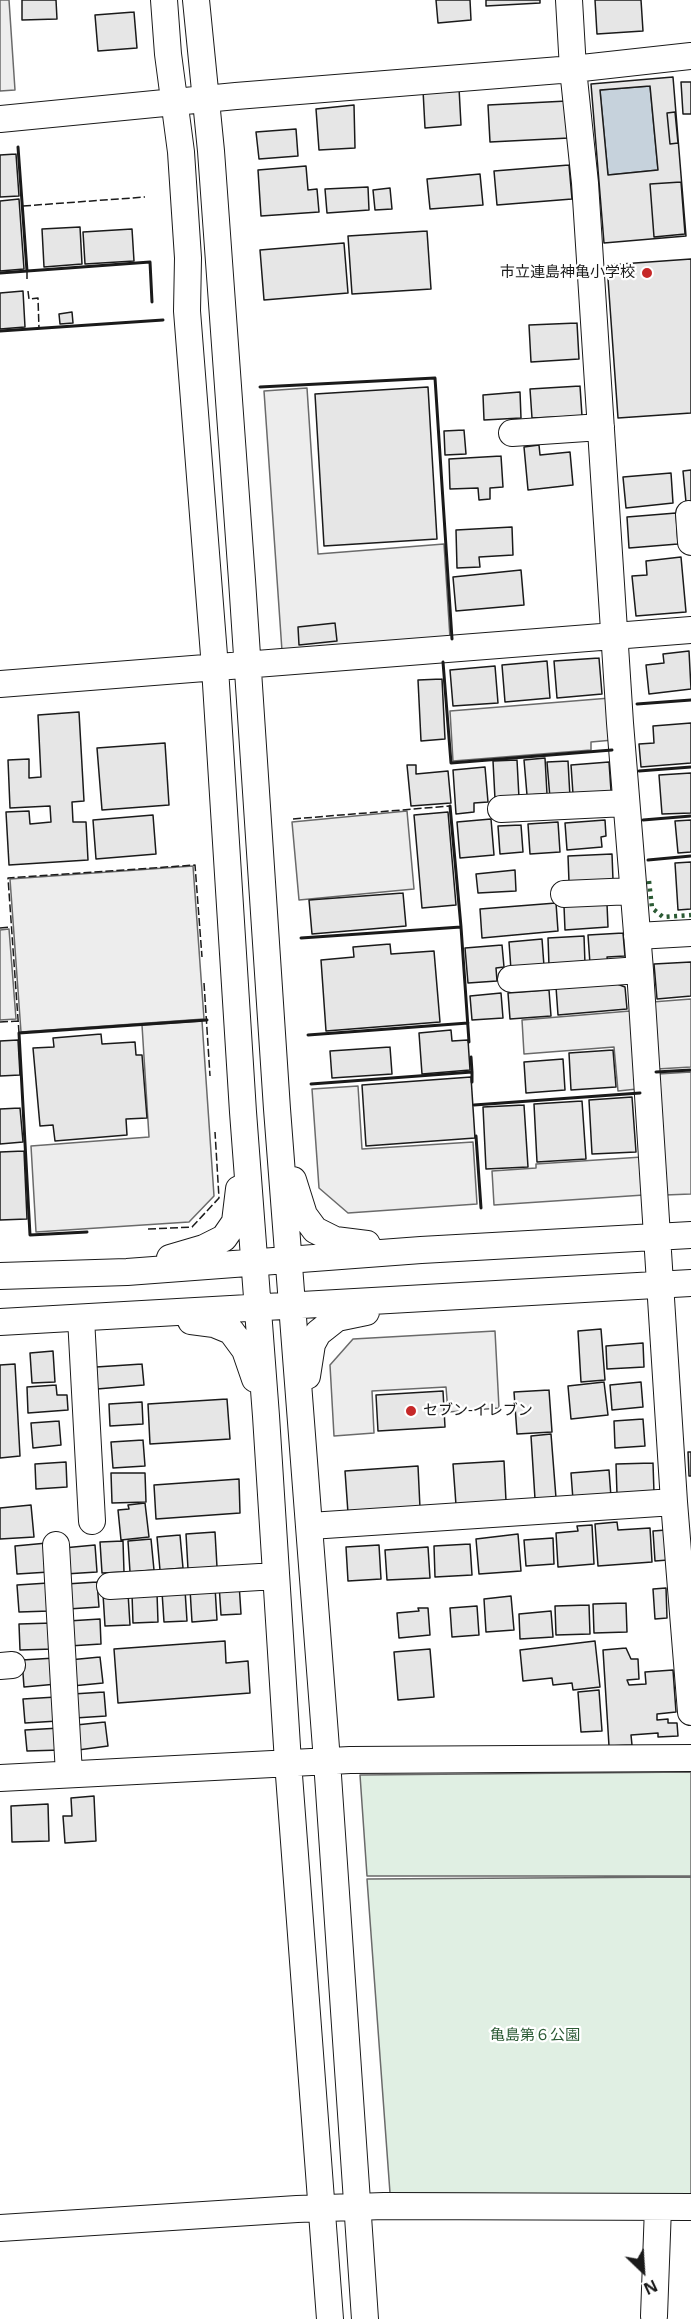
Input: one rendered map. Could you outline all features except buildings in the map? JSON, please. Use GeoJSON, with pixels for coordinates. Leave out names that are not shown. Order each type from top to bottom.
{"type":"FeatureCollection","features":[{"type":"Feature","properties":{"kind":"street"},"geometry":{"type":"LineString","coordinates":[[164,0],[168,54],[181,152],[188,258],[187,311],[215,668],[288,1762],[330,2319]]}},
{"type":"Feature","properties":{"kind":"street"},"geometry":{"type":"LineString","coordinates":[[196,0],[211,151],[249,665],[277,1109],[310,1526],[365,2319]]}},
{"type":"Feature","properties":{"kind":"street"},"geometry":{"type":"LineString","coordinates":[[569,0],[573,69],[585,183],[626,803],[658,1237],[674,1502],[684,1534],[691,1712]]}},
{"type":"Feature","properties":{"kind":"street"},"geometry":{"type":"LineString","coordinates":[[0,119],[691,57]]}},
{"type":"Feature","properties":{"kind":"street"},"geometry":{"type":"LineString","coordinates":[[512,433],[601,427]]}},
{"type":"Feature","properties":{"kind":"street"},"geometry":{"type":"LineString","coordinates":[[689,514],[691,542]]}},
{"type":"Feature","properties":{"kind":"street"},"geometry":{"type":"LineString","coordinates":[[0,684],[691,630]]}},
{"type":"Feature","properties":{"kind":"street"},"geometry":{"type":"LineString","coordinates":[[501,809],[626,803]]}},
{"type":"Feature","properties":{"kind":"street"},"geometry":{"type":"LineString","coordinates":[[564,894],[633,891]]}},
{"type":"Feature","properties":{"kind":"street"},"geometry":{"type":"LineString","coordinates":[[637,936],[691,933]]}},
{"type":"Feature","properties":{"kind":"street"},"geometry":{"type":"LineString","coordinates":[[511,979],[639,970]]}},
{"type":"Feature","properties":{"kind":"street"},"geometry":{"type":"LineString","coordinates":[[277,1109],[298,1200],[304,1215],[315,1230],[335,1240],[421,1250]]}},
{"type":"Feature","properties":{"kind":"street"},"geometry":{"type":"LineString","coordinates":[[127,1272],[204,1248],[224,1238],[235,1222],[239,1197],[243,1112]]}},
{"type":"Feature","properties":{"kind":"street"},"geometry":{"type":"LineString","coordinates":[[0,1276],[127,1272],[421,1250],[691,1235]]}},
{"type":"Feature","properties":{"kind":"street"},"geometry":{"type":"LineString","coordinates":[[0,1322],[691,1283]]}},
{"type":"Feature","properties":{"kind":"street"},"geometry":{"type":"LineString","coordinates":[[301,1413],[312,1344],[318,1333],[337,1318],[424,1298]]}},
{"type":"Feature","properties":{"kind":"street"},"geometry":{"type":"LineString","coordinates":[[134,1315],[214,1324],[231,1330],[245,1350],[266,1416]]}},
{"type":"Feature","properties":{"kind":"street"},"geometry":{"type":"LineString","coordinates":[[81,1318],[92,1521]]}},
{"type":"Feature","properties":{"kind":"street"},"geometry":{"type":"LineString","coordinates":[[310,1526],[674,1502]]}},
{"type":"Feature","properties":{"kind":"street"},"geometry":{"type":"LineString","coordinates":[[56,1545],[69,1774]]}},
{"type":"Feature","properties":{"kind":"street"},"geometry":{"type":"LineString","coordinates":[[111,1586],[276,1576]]}},
{"type":"Feature","properties":{"kind":"street"},"geometry":{"type":"LineString","coordinates":[[0,1778],[288,1762],[691,1758]]}},
{"type":"Feature","properties":{"kind":"street"},"geometry":{"type":"LineString","coordinates":[[654,2316],[658,2207]]}},
{"type":"Feature","properties":{"kind":"street"},"geometry":{"type":"LineString","coordinates":[[0,2228],[321,2208],[691,2207]]}},
{"type":"Feature","properties":{"kind":"green space"},"geometry":{"type":"Polygon","coordinates":[[[691,1772],[691,1876],[367,1876],[360,1775],[691,1772]]]}},
{"type":"Feature","properties":{"kind":"green space","name":"亀島第６公園"},"geometry":{"type":"Polygon","coordinates":[[[691,1877],[691,2195],[390,2193],[367,1879],[691,1877]]]}},
{"type":"Feature","properties":{"kind":"shaded area"},"geometry":{"type":"Polygon","coordinates":[[[0,0],[9,0],[15,90],[0,91],[0,0]]]}},
{"type":"Feature","properties":{"kind":"shaded area"},"geometry":{"type":"Polygon","coordinates":[[[650,86],[658,170],[608,175],[600,90],[650,86]]]}},
{"type":"Feature","properties":{"kind":"shaded area"},"geometry":{"type":"Polygon","coordinates":[[[307,388],[318,554],[444,544],[450,638],[282,651],[264,391],[307,388]]]}},
{"type":"Feature","properties":{"kind":"shaded area"},"geometry":{"type":"Polygon","coordinates":[[[610,698],[613,740],[591,742],[591,750],[453,761],[450,711],[610,698]]]}},
{"type":"Feature","properties":{"kind":"shaded area"},"geometry":{"type":"Polygon","coordinates":[[[407,811],[414,889],[299,900],[292,822],[407,811]]]}},
{"type":"Feature","properties":{"kind":"shaded area"},"geometry":{"type":"Polygon","coordinates":[[[193,866],[204,1019],[21,1032],[10,879],[193,866]]]}},
{"type":"Feature","properties":{"kind":"shaded area"},"geometry":{"type":"Polygon","coordinates":[[[9,929],[16,1019],[0,1020],[0,930],[9,929]]]}},
{"type":"Feature","properties":{"kind":"shaded area"},"geometry":{"type":"Polygon","coordinates":[[[691,999],[691,1067],[657,1069],[652,1002],[691,999]]]}},
{"type":"Feature","properties":{"kind":"shaded area"},"geometry":{"type":"Polygon","coordinates":[[[630,1011],[637,1089],[618,1091],[614,1047],[524,1054],[522,1020],[630,1011]]]}},
{"type":"Feature","properties":{"kind":"shaded area"},"geometry":{"type":"Polygon","coordinates":[[[202,1021],[214,1196],[189,1222],[36,1232],[31,1146],[149,1137],[142,1025],[202,1021]]]}},
{"type":"Feature","properties":{"kind":"shaded area"},"geometry":{"type":"Polygon","coordinates":[[[691,1072],[691,1194],[665,1195],[658,1074],[691,1072]]]}},
{"type":"Feature","properties":{"kind":"shaded area"},"geometry":{"type":"Polygon","coordinates":[[[358,1086],[362,1149],[473,1142],[477,1204],[348,1213],[319,1188],[312,1089],[358,1086]]]}},
{"type":"Feature","properties":{"kind":"shaded area"},"geometry":{"type":"Polygon","coordinates":[[[642,1157],[644,1195],[494,1205],[492,1171],[536,1168],[536,1164],[642,1157]]]}},
{"type":"Feature","properties":{"kind":"shaded area"},"geometry":{"type":"Polygon","coordinates":[[[495,1331],[499,1408],[448,1412],[446,1387],[372,1391],[374,1433],[334,1436],[330,1365],[353,1339],[495,1331]]]}},
{"type":"Feature","properties":{"kind":"hedge"},"geometry":{"type":"LineString","coordinates":[[649,881],[652,908],[663,917],[691,915]]}},
{"type":"Feature","properties":{"kind":"fence"},"geometry":{"type":"LineString","coordinates":[[23,206],[145,197]]}},
{"type":"Feature","properties":{"kind":"fence"},"geometry":{"type":"LineString","coordinates":[[27,271],[27,279]]}},
{"type":"Feature","properties":{"kind":"fence"},"geometry":{"type":"LineString","coordinates":[[28,291],[29,299],[38,298],[39,329]]}},
{"type":"Feature","properties":{"kind":"fence"},"geometry":{"type":"LineString","coordinates":[[293,819],[450,806]]}},
{"type":"Feature","properties":{"kind":"fence"},"geometry":{"type":"LineString","coordinates":[[19,1033],[8,878],[195,865],[202,957]]}},
{"type":"Feature","properties":{"kind":"fence"},"geometry":{"type":"LineString","coordinates":[[0,928],[11,927]]}},
{"type":"Feature","properties":{"kind":"fence"},"geometry":{"type":"LineString","coordinates":[[204,983],[210,1076]]}},
{"type":"Feature","properties":{"kind":"fence"},"geometry":{"type":"LineString","coordinates":[[0,1022],[18,1021]]}},
{"type":"Feature","properties":{"kind":"fence"},"geometry":{"type":"LineString","coordinates":[[148,1229],[192,1227],[219,1198],[215,1132]]}},
{"type":"Feature","properties":{"kind":"wall"},"geometry":{"type":"LineString","coordinates":[[18,147],[27,271]]}},
{"type":"Feature","properties":{"kind":"wall"},"geometry":{"type":"LineString","coordinates":[[0,273],[150,262],[152,302]]}},
{"type":"Feature","properties":{"kind":"wall"},"geometry":{"type":"LineString","coordinates":[[0,331],[163,320]]}},
{"type":"Feature","properties":{"kind":"wall"},"geometry":{"type":"LineString","coordinates":[[260,387],[435,378],[452,639]]}},
{"type":"Feature","properties":{"kind":"wall"},"geometry":{"type":"LineString","coordinates":[[443,662],[451,763],[612,750]]}},
{"type":"Feature","properties":{"kind":"wall"},"geometry":{"type":"LineString","coordinates":[[637,704],[691,700]]}},
{"type":"Feature","properties":{"kind":"wall"},"geometry":{"type":"LineString","coordinates":[[639,771],[691,767]]}},
{"type":"Feature","properties":{"kind":"wall"},"geometry":{"type":"LineString","coordinates":[[450,806],[461,927]]}},
{"type":"Feature","properties":{"kind":"wall"},"geometry":{"type":"LineString","coordinates":[[643,820],[691,816]]}},
{"type":"Feature","properties":{"kind":"wall"},"geometry":{"type":"LineString","coordinates":[[648,860],[691,856]]}},
{"type":"Feature","properties":{"kind":"wall"},"geometry":{"type":"LineString","coordinates":[[301,938],[461,927],[469,1042]]}},
{"type":"Feature","properties":{"kind":"wall"},"geometry":{"type":"LineString","coordinates":[[87,1232],[30,1235],[19,1033],[207,1020]]}},
{"type":"Feature","properties":{"kind":"wall"},"geometry":{"type":"LineString","coordinates":[[308,1035],[468,1023]]}},
{"type":"Feature","properties":{"kind":"wall"},"geometry":{"type":"LineString","coordinates":[[471,1057],[472,1072]]}},
{"type":"Feature","properties":{"kind":"wall"},"geometry":{"type":"LineString","coordinates":[[656,1072],[691,1070]]}},
{"type":"Feature","properties":{"kind":"wall"},"geometry":{"type":"LineString","coordinates":[[311,1084],[472,1072],[472,1082]]}},
{"type":"Feature","properties":{"kind":"wall"},"geometry":{"type":"LineString","coordinates":[[474,1105],[640,1093]]}},
{"type":"Feature","properties":{"kind":"wall"},"geometry":{"type":"LineString","coordinates":[[476,1136],[481,1208]]}},
{"type":"Feature","properties":{"kind":"place","name":"市立連島神亀小学校"},"geometry":{"type":"Point","coordinates":[647,273]}},
{"type":"Feature","properties":{"kind":"place","name":"セブン-イレブン"},"geometry":{"type":"Point","coordinates":[411,1411]}}]}
